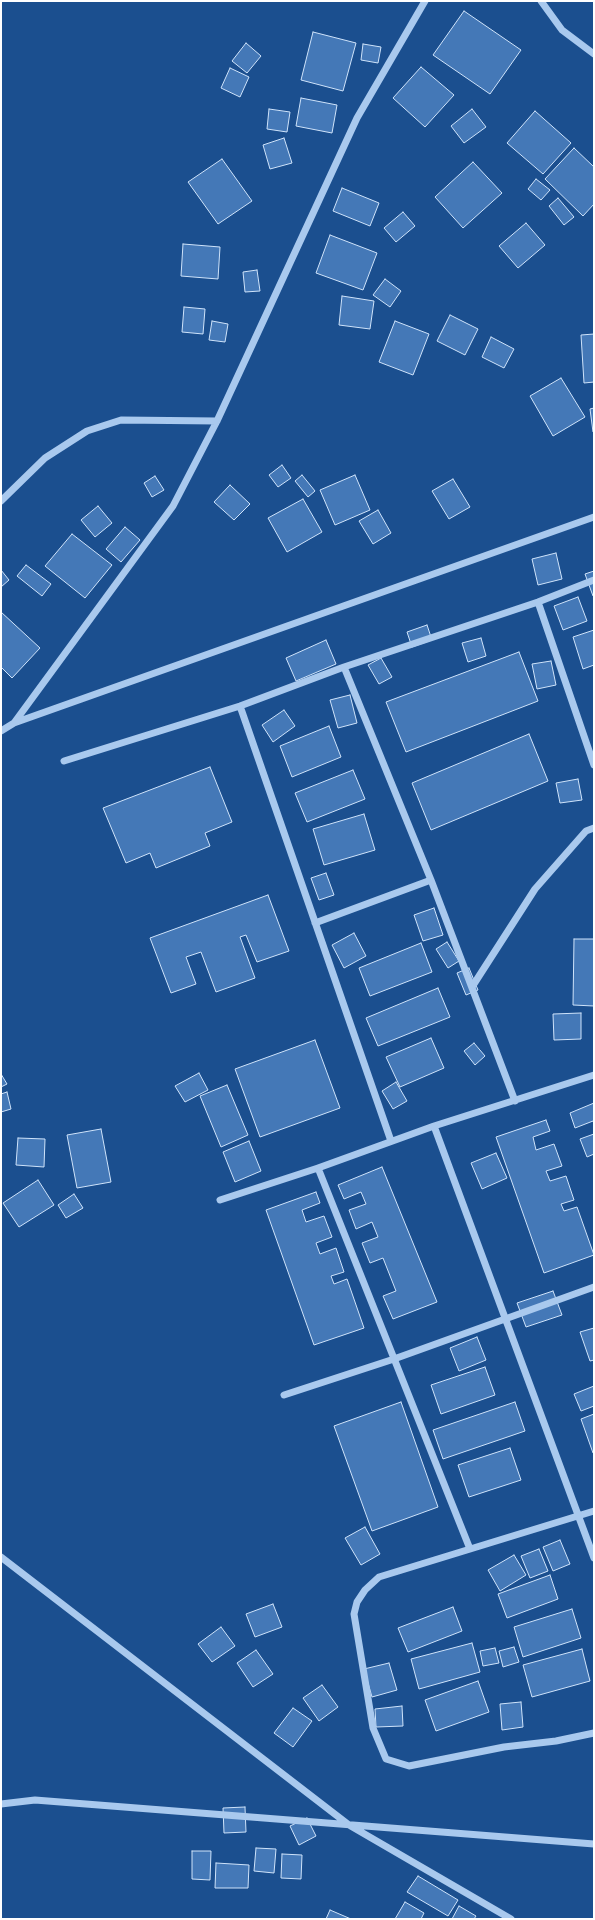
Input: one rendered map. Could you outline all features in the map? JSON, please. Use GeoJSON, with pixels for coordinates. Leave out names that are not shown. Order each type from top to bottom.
{"type":"FeatureCollection","features":[{"type":"Feature","properties":{"kind":"street"},"geometry":{"type":"LineString","coordinates":[[14,723],[173,506],[217,421],[357,118],[425,1]]}},
{"type":"Feature","properties":{"kind":"street"},"geometry":{"type":"LineString","coordinates":[[541,1],[562,30],[594,54]]}},
{"type":"Feature","properties":{"kind":"street"},"geometry":{"type":"LineString","coordinates":[[1,501],[45,458],[87,431],[121,420],[217,421]]}},
{"type":"Feature","properties":{"kind":"street"},"geometry":{"type":"LineString","coordinates":[[1,731],[14,723],[594,517]]}},
{"type":"Feature","properties":{"kind":"street"},"geometry":{"type":"LineString","coordinates":[[64,761],[240,706],[344,667],[538,602],[594,580]]}},
{"type":"Feature","properties":{"kind":"street"},"geometry":{"type":"LineString","coordinates":[[538,602],[594,765]]}},
{"type":"Feature","properties":{"kind":"street"},"geometry":{"type":"LineString","coordinates":[[344,667],[431,880],[515,1101]]}},
{"type":"Feature","properties":{"kind":"street"},"geometry":{"type":"LineString","coordinates":[[240,706],[391,1141]]}},
{"type":"Feature","properties":{"kind":"street"},"geometry":{"type":"LineString","coordinates":[[472,987],[535,889],[586,831],[594,828]]}},
{"type":"Feature","properties":{"kind":"street"},"geometry":{"type":"LineString","coordinates":[[315,923],[431,880]]}},
{"type":"Feature","properties":{"kind":"street"},"geometry":{"type":"LineString","coordinates":[[220,1200],[318,1168],[434,1126],[515,1101],[594,1074]]}},
{"type":"Feature","properties":{"kind":"street"},"geometry":{"type":"LineString","coordinates":[[434,1126],[594,1558]]}},
{"type":"Feature","properties":{"kind":"street"},"geometry":{"type":"LineString","coordinates":[[318,1168],[470,1549]]}},
{"type":"Feature","properties":{"kind":"street"},"geometry":{"type":"LineString","coordinates":[[284,1395],[394,1359],[594,1287]]}},
{"type":"Feature","properties":{"kind":"street"},"geometry":{"type":"LineString","coordinates":[[594,1511],[379,1577],[365,1590],[357,1602],[354,1614],[373,1728],[386,1759],[409,1766],[512,1746],[556,1741],[594,1733]]}},
{"type":"Feature","properties":{"kind":"street"},"geometry":{"type":"LineString","coordinates":[[1,1557],[349,1825],[510,1919]]}},
{"type":"Feature","properties":{"kind":"street"},"geometry":{"type":"LineString","coordinates":[[1,1804],[35,1800],[594,1844]]}},
{"type":"Feature","properties":{"kind":"building"},"geometry":{"type":"Polygon","coordinates":[[[464,11],[521,50],[490,94],[433,55],[464,11]]]}},
{"type":"Feature","properties":{"kind":"building"},"geometry":{"type":"Polygon","coordinates":[[[313,32],[356,43],[343,91],[301,80],[313,32]]]}},
{"type":"Feature","properties":{"kind":"building"},"geometry":{"type":"Polygon","coordinates":[[[246,43],[261,56],[247,73],[232,61],[246,43]]]}},
{"type":"Feature","properties":{"kind":"building"},"geometry":{"type":"Polygon","coordinates":[[[363,44],[381,47],[378,63],[361,60],[363,44]]]}},
{"type":"Feature","properties":{"kind":"building"},"geometry":{"type":"Polygon","coordinates":[[[421,67],[454,95],[425,127],[393,98],[421,67]]]}},
{"type":"Feature","properties":{"kind":"building"},"geometry":{"type":"Polygon","coordinates":[[[230,68],[249,77],[240,97],[221,88],[230,68]]]}},
{"type":"Feature","properties":{"kind":"building"},"geometry":{"type":"Polygon","coordinates":[[[301,98],[337,105],[332,133],[296,126],[301,98]]]}},
{"type":"Feature","properties":{"kind":"building"},"geometry":{"type":"Polygon","coordinates":[[[269,109],[290,112],[287,132],[267,129],[269,109]]]}},
{"type":"Feature","properties":{"kind":"building"},"geometry":{"type":"Polygon","coordinates":[[[472,109],[486,127],[464,143],[451,126],[472,109]]]}},
{"type":"Feature","properties":{"kind":"building"},"geometry":{"type":"Polygon","coordinates":[[[535,111],[571,143],[543,174],[507,143],[535,111]]]}},
{"type":"Feature","properties":{"kind":"building"},"geometry":{"type":"Polygon","coordinates":[[[284,138],[292,163],[270,169],[263,145],[284,138]]]}},
{"type":"Feature","properties":{"kind":"building"},"geometry":{"type":"Polygon","coordinates":[[[574,148],[594,167],[594,204],[583,216],[545,179],[574,148]]]}},
{"type":"Feature","properties":{"kind":"building"},"geometry":{"type":"Polygon","coordinates":[[[222,159],[252,201],[218,224],[188,182],[222,159]]]}},
{"type":"Feature","properties":{"kind":"building"},"geometry":{"type":"Polygon","coordinates":[[[473,162],[502,193],[463,228],[435,197],[473,162]]]}},
{"type":"Feature","properties":{"kind":"building"},"geometry":{"type":"Polygon","coordinates":[[[536,179],[550,190],[541,200],[528,189],[536,179]]]}},
{"type":"Feature","properties":{"kind":"building"},"geometry":{"type":"Polygon","coordinates":[[[342,188],[379,203],[370,226],[333,211],[342,188]]]}},
{"type":"Feature","properties":{"kind":"building"},"geometry":{"type":"Polygon","coordinates":[[[558,198],[574,217],[564,225],[549,206],[558,198]]]}},
{"type":"Feature","properties":{"kind":"building"},"geometry":{"type":"Polygon","coordinates":[[[403,212],[415,226],[396,242],[384,228],[403,212]]]}},
{"type":"Feature","properties":{"kind":"building"},"geometry":{"type":"Polygon","coordinates":[[[526,223],[545,245],[518,268],[499,246],[526,223]]]}},
{"type":"Feature","properties":{"kind":"building"},"geometry":{"type":"Polygon","coordinates":[[[330,235],[377,253],[363,290],[316,273],[330,235]]]}},
{"type":"Feature","properties":{"kind":"building"},"geometry":{"type":"Polygon","coordinates":[[[183,244],[220,247],[218,279],[181,276],[183,244]]]}},
{"type":"Feature","properties":{"kind":"building"},"geometry":{"type":"Polygon","coordinates":[[[257,270],[260,291],[245,292],[243,272],[257,270]]]}},
{"type":"Feature","properties":{"kind":"building"},"geometry":{"type":"Polygon","coordinates":[[[385,279],[401,291],[390,307],[373,295],[385,279]]]}},
{"type":"Feature","properties":{"kind":"building"},"geometry":{"type":"Polygon","coordinates":[[[342,296],[374,301],[370,329],[339,325],[342,296]]]}},
{"type":"Feature","properties":{"kind":"building"},"geometry":{"type":"Polygon","coordinates":[[[184,307],[205,309],[203,334],[182,332],[184,307]]]}},
{"type":"Feature","properties":{"kind":"building"},"geometry":{"type":"Polygon","coordinates":[[[450,315],[478,329],[465,355],[437,341],[450,315]]]}},
{"type":"Feature","properties":{"kind":"building"},"geometry":{"type":"Polygon","coordinates":[[[212,321],[228,324],[225,342],[209,340],[212,321]]]}},
{"type":"Feature","properties":{"kind":"building"},"geometry":{"type":"Polygon","coordinates":[[[395,321],[429,334],[413,375],[379,362],[395,321]]]}},
{"type":"Feature","properties":{"kind":"building"},"geometry":{"type":"Polygon","coordinates":[[[594,334],[594,382],[584,383],[581,335],[594,334]]]}},
{"type":"Feature","properties":{"kind":"building"},"geometry":{"type":"Polygon","coordinates":[[[491,337],[514,349],[504,368],[482,357],[491,337]]]}},
{"type":"Feature","properties":{"kind":"building"},"geometry":{"type":"Polygon","coordinates":[[[561,378],[585,417],[553,436],[530,396],[561,378]]]}},
{"type":"Feature","properties":{"kind":"building"},"geometry":{"type":"Polygon","coordinates":[[[594,408],[594,432],[593,432],[590,409],[594,408]]]}},
{"type":"Feature","properties":{"kind":"building"},"geometry":{"type":"Polygon","coordinates":[[[282,465],[291,478],[278,487],[269,475],[282,465]]]}},
{"type":"Feature","properties":{"kind":"building"},"geometry":{"type":"Polygon","coordinates":[[[302,475],[315,491],[308,497],[295,481],[302,475]]]}},
{"type":"Feature","properties":{"kind":"building"},"geometry":{"type":"Polygon","coordinates":[[[355,475],[370,510],[335,525],[320,490],[355,475]]]}},
{"type":"Feature","properties":{"kind":"building"},"geometry":{"type":"Polygon","coordinates":[[[155,476],[164,490],[152,497],[144,483],[155,476]]]}},
{"type":"Feature","properties":{"kind":"building"},"geometry":{"type":"Polygon","coordinates":[[[453,479],[470,507],[449,519],[432,491],[453,479]]]}},
{"type":"Feature","properties":{"kind":"building"},"geometry":{"type":"Polygon","coordinates":[[[230,485],[250,504],[234,520],[214,502],[230,485]]]}},
{"type":"Feature","properties":{"kind":"building"},"geometry":{"type":"Polygon","coordinates":[[[303,499],[322,532],[287,552],[268,518],[303,499]]]}},
{"type":"Feature","properties":{"kind":"building"},"geometry":{"type":"Polygon","coordinates":[[[98,506],[112,523],[95,537],[81,520],[98,506]]]}},
{"type":"Feature","properties":{"kind":"building"},"geometry":{"type":"Polygon","coordinates":[[[378,510],[391,533],[373,544],[359,521],[378,510]]]}},
{"type":"Feature","properties":{"kind":"building"},"geometry":{"type":"Polygon","coordinates":[[[125,527],[140,540],[121,562],[106,549],[125,527]]]}},
{"type":"Feature","properties":{"kind":"building"},"geometry":{"type":"Polygon","coordinates":[[[72,534],[112,565],[85,598],[45,566],[72,534]]]}},
{"type":"Feature","properties":{"kind":"building"},"geometry":{"type":"Polygon","coordinates":[[[556,553],[562,579],[538,585],[532,559],[556,553]]]}},
{"type":"Feature","properties":{"kind":"building"},"geometry":{"type":"Polygon","coordinates":[[[26,565],[51,584],[42,596],[17,576],[26,565]]]}},
{"type":"Feature","properties":{"kind":"building"},"geometry":{"type":"Polygon","coordinates":[[[1,570],[9,580],[1,587],[1,570]]]}},
{"type":"Feature","properties":{"kind":"building"},"geometry":{"type":"Polygon","coordinates":[[[594,571],[594,596],[593,596],[585,574],[594,571]]]}},
{"type":"Feature","properties":{"kind":"building"},"geometry":{"type":"Polygon","coordinates":[[[578,597],[587,621],[563,630],[554,606],[578,597]]]}},
{"type":"Feature","properties":{"kind":"building"},"geometry":{"type":"Polygon","coordinates":[[[1,612],[40,648],[12,678],[1,667],[1,612]]]}},
{"type":"Feature","properties":{"kind":"building"},"geometry":{"type":"Polygon","coordinates":[[[427,625],[432,640],[412,647],[407,632],[427,625]]]}},
{"type":"Feature","properties":{"kind":"building"},"geometry":{"type":"Polygon","coordinates":[[[594,630],[594,665],[583,669],[573,637],[594,630]]]}},
{"type":"Feature","properties":{"kind":"building"},"geometry":{"type":"Polygon","coordinates":[[[481,638],[486,656],[468,662],[462,643],[481,638]]]}},
{"type":"Feature","properties":{"kind":"building"},"geometry":{"type":"Polygon","coordinates":[[[326,640],[336,664],[296,681],[286,658],[326,640]]]}},
{"type":"Feature","properties":{"kind":"building"},"geometry":{"type":"Polygon","coordinates":[[[519,652],[538,701],[406,752],[386,702],[519,652]]]}},
{"type":"Feature","properties":{"kind":"building"},"geometry":{"type":"Polygon","coordinates":[[[381,658],[392,677],[379,684],[368,665],[381,658]]]}},
{"type":"Feature","properties":{"kind":"building"},"geometry":{"type":"Polygon","coordinates":[[[551,661],[556,685],[537,689],[532,664],[551,661]]]}},
{"type":"Feature","properties":{"kind":"building"},"geometry":{"type":"Polygon","coordinates":[[[350,695],[357,723],[338,728],[330,700],[350,695]]]}},
{"type":"Feature","properties":{"kind":"building"},"geometry":{"type":"Polygon","coordinates":[[[284,710],[295,726],[273,742],[262,725],[284,710]]]}},
{"type":"Feature","properties":{"kind":"building"},"geometry":{"type":"Polygon","coordinates":[[[329,726],[341,757],[292,777],[280,746],[329,726]]]}},
{"type":"Feature","properties":{"kind":"building"},"geometry":{"type":"Polygon","coordinates":[[[529,734],[548,781],[431,830],[412,783],[529,734]]]}},
{"type":"Feature","properties":{"kind":"building"},"geometry":{"type":"Polygon","coordinates":[[[210,767],[232,822],[205,833],[210,846],[156,868],[150,853],[126,863],[103,808],[210,767]]]}},
{"type":"Feature","properties":{"kind":"building"},"geometry":{"type":"Polygon","coordinates":[[[353,770],[365,799],[307,822],[295,793],[353,770]]]}},
{"type":"Feature","properties":{"kind":"building"},"geometry":{"type":"Polygon","coordinates":[[[578,779],[582,800],[560,803],[556,783],[578,779]]]}},
{"type":"Feature","properties":{"kind":"building"},"geometry":{"type":"Polygon","coordinates":[[[364,814],[375,850],[324,865],[313,829],[364,814]]]}},
{"type":"Feature","properties":{"kind":"building"},"geometry":{"type":"Polygon","coordinates":[[[326,873],[334,895],[319,900],[311,878],[326,873]]]}},
{"type":"Feature","properties":{"kind":"building"},"geometry":{"type":"Polygon","coordinates":[[[268,895],[289,951],[257,962],[246,935],[240,937],[255,978],[216,992],[201,952],[186,957],[196,984],[171,993],[150,938],[268,895]]]}},
{"type":"Feature","properties":{"kind":"building"},"geometry":{"type":"Polygon","coordinates":[[[434,908],[443,935],[423,941],[414,915],[434,908]]]}},
{"type":"Feature","properties":{"kind":"building"},"geometry":{"type":"Polygon","coordinates":[[[354,933],[366,956],[344,968],[332,945],[354,933]]]}},
{"type":"Feature","properties":{"kind":"building"},"geometry":{"type":"Polygon","coordinates":[[[574,939],[594,939],[594,1006],[573,1005],[574,939]]]}},
{"type":"Feature","properties":{"kind":"building"},"geometry":{"type":"Polygon","coordinates":[[[447,942],[459,961],[448,968],[436,949],[447,942]]]}},
{"type":"Feature","properties":{"kind":"building"},"geometry":{"type":"Polygon","coordinates":[[[421,943],[432,972],[370,996],[359,968],[421,943]]]}},
{"type":"Feature","properties":{"kind":"building"},"geometry":{"type":"Polygon","coordinates":[[[469,968],[478,990],[466,995],[457,973],[469,968]]]}},
{"type":"Feature","properties":{"kind":"building"},"geometry":{"type":"Polygon","coordinates":[[[438,988],[450,1017],[378,1046],[366,1018],[438,988]]]}},
{"type":"Feature","properties":{"kind":"building"},"geometry":{"type":"Polygon","coordinates":[[[581,1013],[581,1039],[554,1040],[553,1014],[581,1013]]]}},
{"type":"Feature","properties":{"kind":"building"},"geometry":{"type":"Polygon","coordinates":[[[431,1038],[444,1068],[400,1087],[386,1057],[431,1038]]]}},
{"type":"Feature","properties":{"kind":"building"},"geometry":{"type":"Polygon","coordinates":[[[315,1040],[340,1108],[260,1137],[235,1069],[315,1040]]]}},
{"type":"Feature","properties":{"kind":"building"},"geometry":{"type":"Polygon","coordinates":[[[474,1043],[485,1056],[475,1065],[464,1051],[474,1043]]]}},
{"type":"Feature","properties":{"kind":"building"},"geometry":{"type":"Polygon","coordinates":[[[199,1073],[208,1090],[185,1102],[175,1086],[199,1073]]]}},
{"type":"Feature","properties":{"kind":"building"},"geometry":{"type":"Polygon","coordinates":[[[1,1074],[7,1084],[1,1087],[1,1074]]]}},
{"type":"Feature","properties":{"kind":"building"},"geometry":{"type":"Polygon","coordinates":[[[396,1082],[407,1101],[393,1109],[382,1091],[396,1082]]]}},
{"type":"Feature","properties":{"kind":"building"},"geometry":{"type":"Polygon","coordinates":[[[227,1085],[248,1135],[221,1147],[200,1096],[227,1085]]]}},
{"type":"Feature","properties":{"kind":"building"},"geometry":{"type":"Polygon","coordinates":[[[7,1092],[11,1109],[1,1112],[1,1094],[7,1092]]]}},
{"type":"Feature","properties":{"kind":"building"},"geometry":{"type":"Polygon","coordinates":[[[594,1103],[594,1124],[593,1121],[575,1128],[570,1113],[594,1103]]]}},
{"type":"Feature","properties":{"kind":"building"},"geometry":{"type":"Polygon","coordinates":[[[546,1120],[550,1131],[533,1137],[536,1150],[554,1144],[562,1166],[546,1171],[550,1181],[566,1176],[574,1200],[561,1204],[564,1211],[577,1207],[594,1255],[544,1273],[496,1137],[546,1120]]]}},
{"type":"Feature","properties":{"kind":"building"},"geometry":{"type":"Polygon","coordinates":[[[101,1129],[111,1182],[77,1188],[67,1135],[101,1129]]]}},
{"type":"Feature","properties":{"kind":"building"},"geometry":{"type":"Polygon","coordinates":[[[594,1134],[594,1154],[587,1157],[580,1139],[594,1134]]]}},
{"type":"Feature","properties":{"kind":"building"},"geometry":{"type":"Polygon","coordinates":[[[18,1138],[45,1139],[44,1167],[16,1165],[18,1138]]]}},
{"type":"Feature","properties":{"kind":"building"},"geometry":{"type":"Polygon","coordinates":[[[249,1141],[261,1171],[235,1182],[223,1152],[249,1141]]]}},
{"type":"Feature","properties":{"kind":"building"},"geometry":{"type":"Polygon","coordinates":[[[496,1153],[507,1178],[482,1189],[471,1163],[496,1153]]]}},
{"type":"Feature","properties":{"kind":"building"},"geometry":{"type":"Polygon","coordinates":[[[382,1167],[437,1302],[393,1319],[383,1296],[396,1291],[383,1258],[370,1263],[362,1243],[378,1237],[372,1222],[356,1229],[349,1210],[366,1204],[361,1192],[344,1199],[338,1185],[382,1167]]]}},
{"type":"Feature","properties":{"kind":"building"},"geometry":{"type":"Polygon","coordinates":[[[38,1180],[54,1205],[19,1227],[3,1203],[38,1180]]]}},
{"type":"Feature","properties":{"kind":"building"},"geometry":{"type":"Polygon","coordinates":[[[316,1192],[320,1203],[302,1210],[306,1222],[324,1216],[332,1237],[316,1243],[320,1254],[336,1248],[344,1272],[331,1276],[334,1284],[347,1279],[364,1328],[314,1345],[266,1210],[316,1192]]]}},
{"type":"Feature","properties":{"kind":"building"},"geometry":{"type":"Polygon","coordinates":[[[74,1194],[83,1208],[66,1218],[58,1205],[74,1194]]]}},
{"type":"Feature","properties":{"kind":"building"},"geometry":{"type":"Polygon","coordinates":[[[553,1291],[562,1315],[526,1327],[517,1303],[553,1291]]]}},
{"type":"Feature","properties":{"kind":"building"},"geometry":{"type":"Polygon","coordinates":[[[594,1328],[594,1360],[590,1361],[580,1332],[594,1328]]]}},
{"type":"Feature","properties":{"kind":"building"},"geometry":{"type":"Polygon","coordinates":[[[477,1337],[486,1360],[459,1371],[450,1348],[477,1337]]]}},
{"type":"Feature","properties":{"kind":"building"},"geometry":{"type":"Polygon","coordinates":[[[485,1367],[495,1395],[441,1414],[431,1385],[485,1367]]]}},
{"type":"Feature","properties":{"kind":"building"},"geometry":{"type":"Polygon","coordinates":[[[594,1386],[594,1406],[581,1411],[574,1394],[594,1386]]]}},
{"type":"Feature","properties":{"kind":"building"},"geometry":{"type":"Polygon","coordinates":[[[401,1402],[438,1507],[372,1531],[334,1426],[401,1402]]]}},
{"type":"Feature","properties":{"kind":"building"},"geometry":{"type":"Polygon","coordinates":[[[515,1402],[525,1431],[443,1459],[433,1430],[515,1402]]]}},
{"type":"Feature","properties":{"kind":"building"},"geometry":{"type":"Polygon","coordinates":[[[594,1414],[594,1453],[593,1453],[581,1419],[594,1414]]]}},
{"type":"Feature","properties":{"kind":"building"},"geometry":{"type":"Polygon","coordinates":[[[510,1448],[521,1480],[469,1497],[458,1465],[510,1448]]]}},
{"type":"Feature","properties":{"kind":"building"},"geometry":{"type":"Polygon","coordinates":[[[365,1527],[380,1554],[361,1565],[345,1538],[365,1527]]]}},
{"type":"Feature","properties":{"kind":"building"},"geometry":{"type":"Polygon","coordinates":[[[560,1540],[570,1564],[553,1571],[543,1547],[560,1540]]]}},
{"type":"Feature","properties":{"kind":"building"},"geometry":{"type":"Polygon","coordinates":[[[539,1549],[548,1571],[530,1578],[521,1556],[539,1549]]]}},
{"type":"Feature","properties":{"kind":"building"},"geometry":{"type":"Polygon","coordinates":[[[514,1555],[526,1575],[500,1591],[488,1570],[514,1555]]]}},
{"type":"Feature","properties":{"kind":"building"},"geometry":{"type":"Polygon","coordinates":[[[550,1575],[558,1599],[507,1618],[498,1594],[550,1575]]]}},
{"type":"Feature","properties":{"kind":"building"},"geometry":{"type":"Polygon","coordinates":[[[273,1604],[282,1627],[255,1637],[246,1614],[273,1604]]]}},
{"type":"Feature","properties":{"kind":"building"},"geometry":{"type":"Polygon","coordinates":[[[453,1607],[462,1631],[408,1652],[398,1628],[453,1607]]]}},
{"type":"Feature","properties":{"kind":"building"},"geometry":{"type":"Polygon","coordinates":[[[572,1609],[581,1638],[523,1657],[514,1627],[572,1609]]]}},
{"type":"Feature","properties":{"kind":"building"},"geometry":{"type":"Polygon","coordinates":[[[221,1627],[235,1646],[212,1662],[198,1644],[221,1627]]]}},
{"type":"Feature","properties":{"kind":"building"},"geometry":{"type":"Polygon","coordinates":[[[472,1643],[480,1672],[419,1689],[411,1659],[472,1643]]]}},
{"type":"Feature","properties":{"kind":"building"},"geometry":{"type":"Polygon","coordinates":[[[514,1647],[519,1662],[503,1667],[499,1651],[514,1647]]]}},
{"type":"Feature","properties":{"kind":"building"},"geometry":{"type":"Polygon","coordinates":[[[495,1648],[499,1663],[483,1666],[480,1651],[495,1648]]]}},
{"type":"Feature","properties":{"kind":"building"},"geometry":{"type":"Polygon","coordinates":[[[582,1649],[590,1681],[532,1697],[523,1665],[582,1649]]]}},
{"type":"Feature","properties":{"kind":"building"},"geometry":{"type":"Polygon","coordinates":[[[256,1650],[273,1674],[253,1687],[237,1663],[256,1650]]]}},
{"type":"Feature","properties":{"kind":"building"},"geometry":{"type":"Polygon","coordinates":[[[389,1663],[397,1690],[372,1697],[364,1669],[389,1663]]]}},
{"type":"Feature","properties":{"kind":"building"},"geometry":{"type":"Polygon","coordinates":[[[478,1681],[489,1712],[436,1731],[425,1700],[478,1681]]]}},
{"type":"Feature","properties":{"kind":"building"},"geometry":{"type":"Polygon","coordinates":[[[322,1685],[338,1707],[319,1721],[303,1698],[322,1685]]]}},
{"type":"Feature","properties":{"kind":"building"},"geometry":{"type":"Polygon","coordinates":[[[521,1702],[523,1727],[502,1730],[500,1704],[521,1702]]]}},
{"type":"Feature","properties":{"kind":"building"},"geometry":{"type":"Polygon","coordinates":[[[402,1706],[403,1726],[376,1727],[375,1709],[402,1706]]]}},
{"type":"Feature","properties":{"kind":"building"},"geometry":{"type":"Polygon","coordinates":[[[293,1708],[312,1721],[293,1747],[274,1733],[293,1708]]]}},
{"type":"Feature","properties":{"kind":"building"},"geometry":{"type":"Polygon","coordinates":[[[245,1807],[246,1832],[224,1833],[223,1808],[245,1807]]]}},
{"type":"Feature","properties":{"kind":"building"},"geometry":{"type":"Polygon","coordinates":[[[307,1818],[316,1836],[299,1845],[290,1826],[307,1818]]]}},
{"type":"Feature","properties":{"kind":"building"},"geometry":{"type":"Polygon","coordinates":[[[256,1848],[276,1849],[274,1873],[254,1871],[256,1848]]]}},
{"type":"Feature","properties":{"kind":"building"},"geometry":{"type":"Polygon","coordinates":[[[192,1851],[211,1851],[210,1880],[192,1879],[192,1851]]]}},
{"type":"Feature","properties":{"kind":"building"},"geometry":{"type":"Polygon","coordinates":[[[282,1854],[302,1855],[301,1879],[281,1878],[282,1854]]]}},
{"type":"Feature","properties":{"kind":"building"},"geometry":{"type":"Polygon","coordinates":[[[216,1863],[249,1865],[248,1888],[215,1888],[216,1863]]]}},
{"type":"Feature","properties":{"kind":"building"},"geometry":{"type":"Polygon","coordinates":[[[418,1876],[458,1900],[448,1916],[407,1892],[418,1876]]]}},
{"type":"Feature","properties":{"kind":"building"},"geometry":{"type":"Polygon","coordinates":[[[405,1902],[424,1913],[421,1919],[395,1919],[405,1902]]]}},
{"type":"Feature","properties":{"kind":"building"},"geometry":{"type":"Polygon","coordinates":[[[459,1906],[476,1916],[474,1919],[452,1919],[459,1906]]]}},
{"type":"Feature","properties":{"kind":"building"},"geometry":{"type":"Polygon","coordinates":[[[330,1910],[351,1919],[326,1919],[330,1910]]]}}]}
